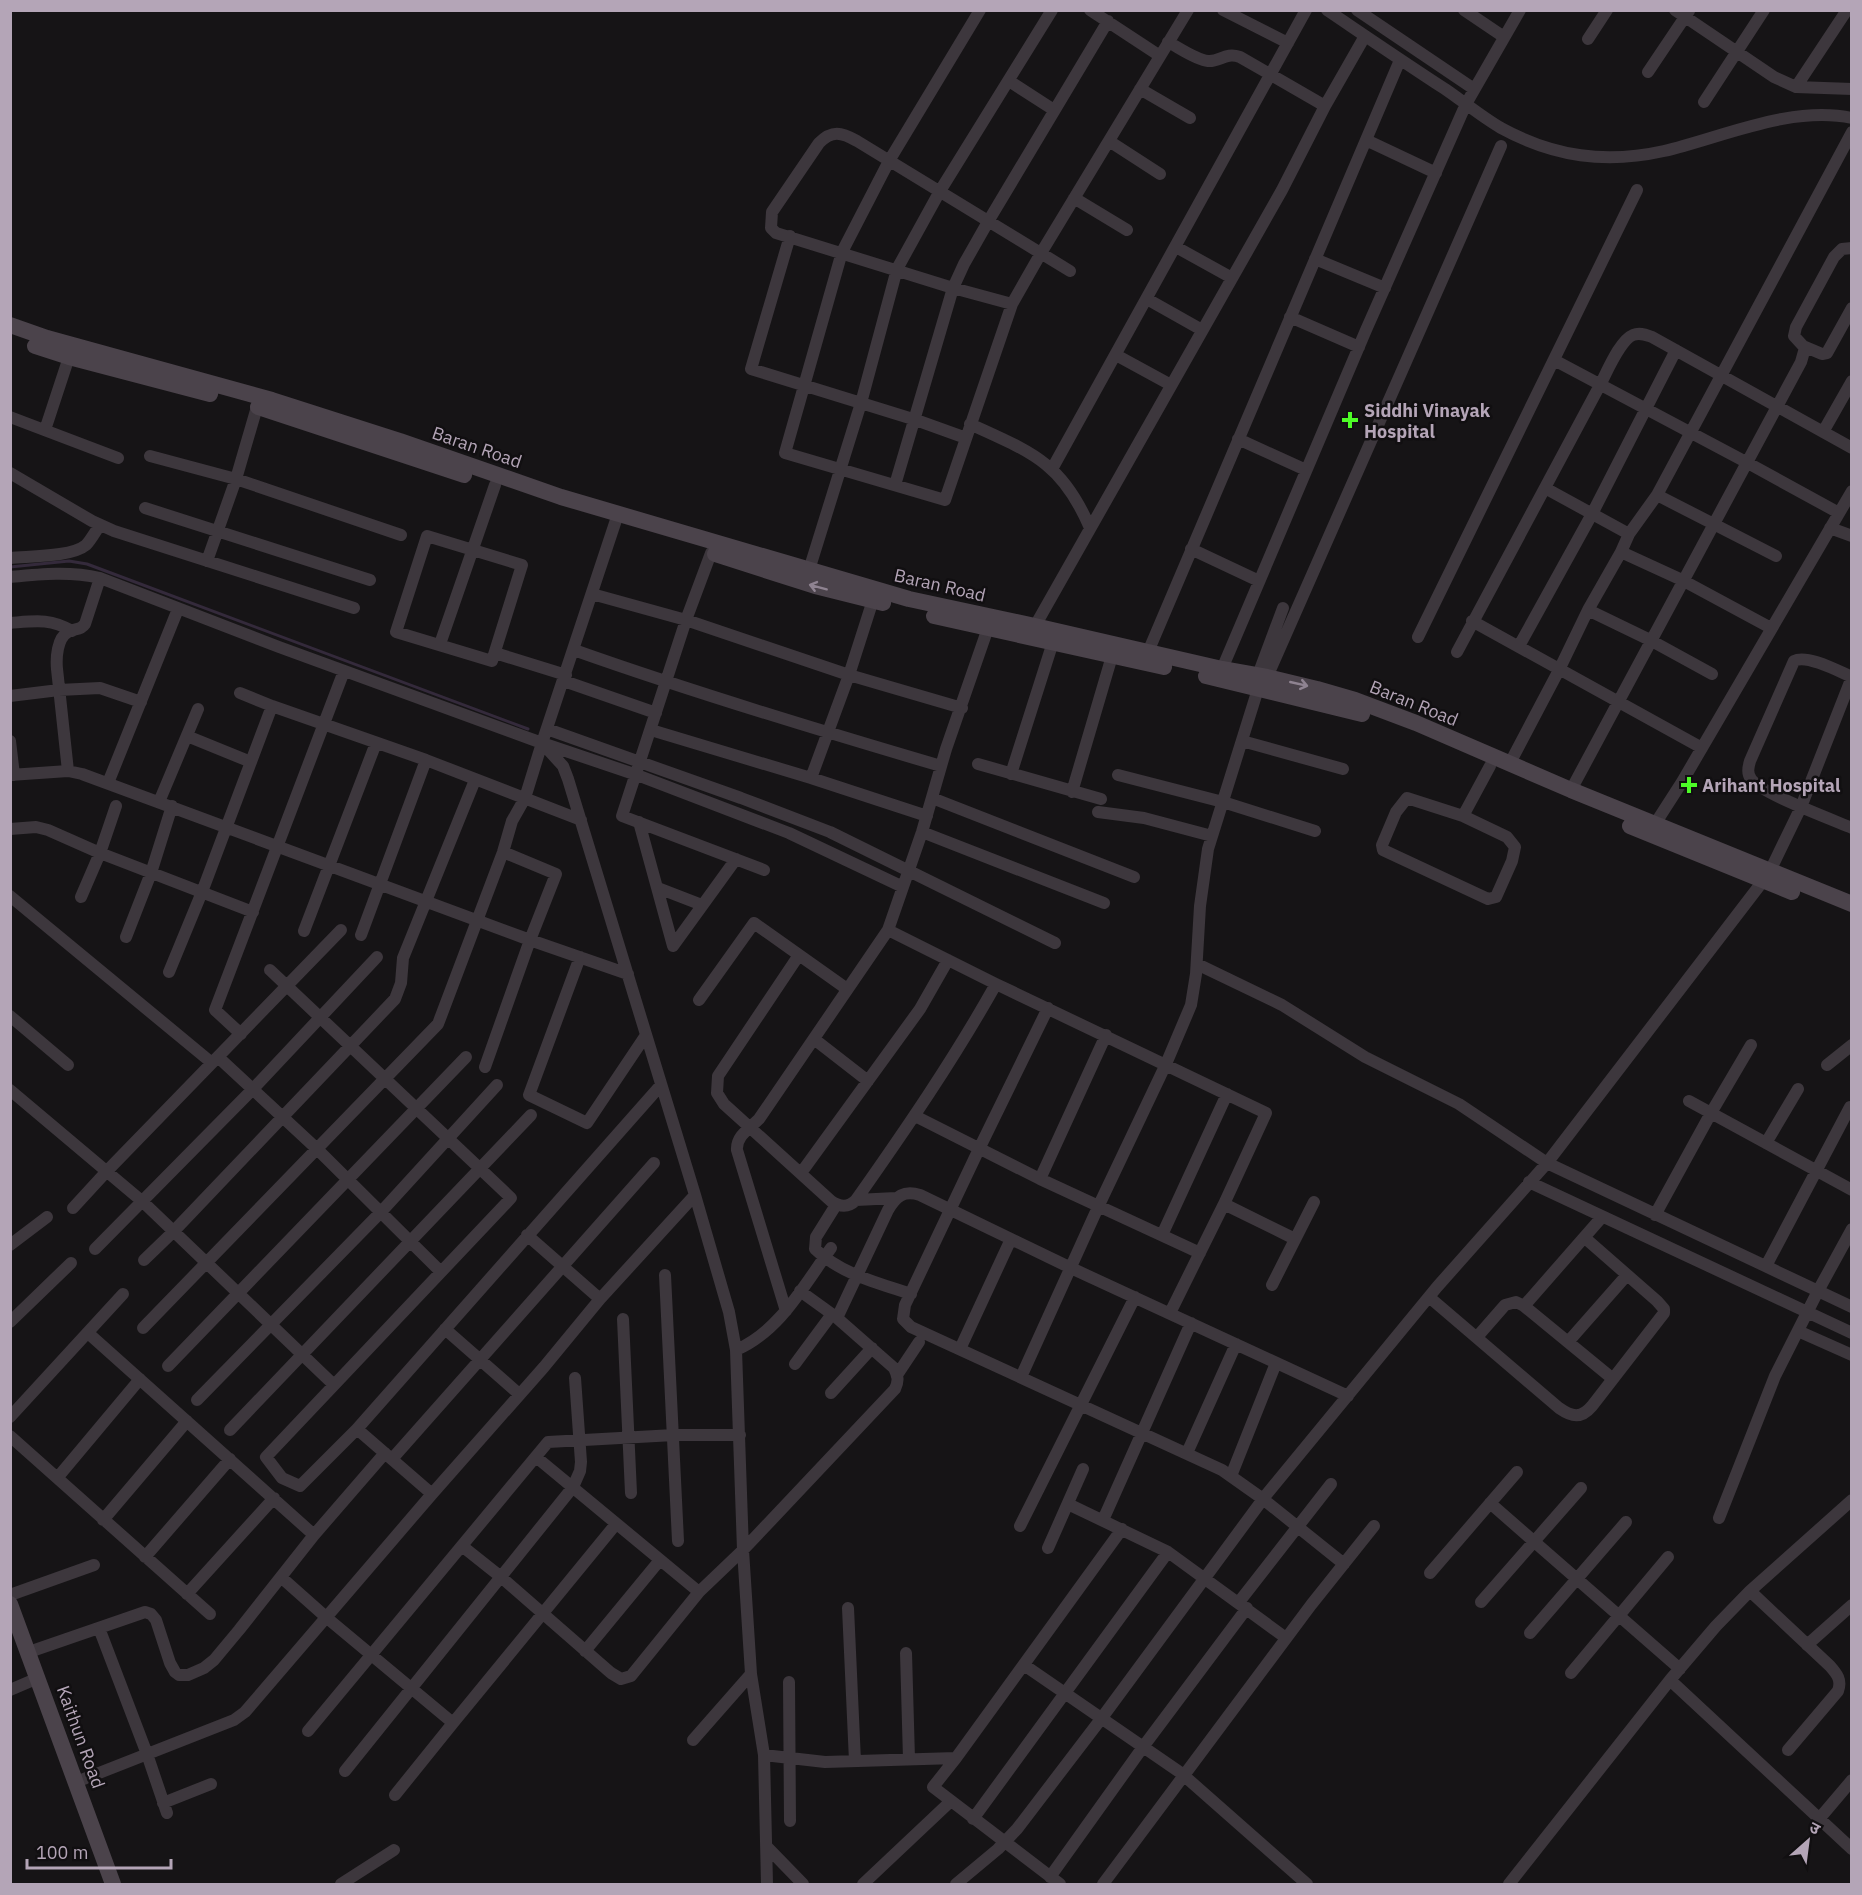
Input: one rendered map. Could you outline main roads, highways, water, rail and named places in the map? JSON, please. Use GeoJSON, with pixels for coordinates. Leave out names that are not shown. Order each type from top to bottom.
{"type":"FeatureCollection","features":[{"type":"Feature","properties":{"kind":"main road","name":"Baran Road"},"geometry":{"type":"LineString","coordinates":[[10,325],[495,485],[909,599],[1222,669],[1261,680],[1366,715],[1766,876],[1851,904]]}},
{"type":"Feature","properties":{"kind":"main road","name":"Baran Road"},"geometry":{"type":"LineString","coordinates":[[10,337],[69,357],[163,376],[314,413],[561,497],[711,553],[815,586],[1112,656],[1317,689],[1387,711],[1655,824],[1851,914]]}},
{"type":"Feature","properties":{"kind":"main road","name":"Kaithun Road"},"geometry":{"type":"LineString","coordinates":[[10,1604],[14,1625],[29,1652],[113,1884]]}},
{"type":"Feature","properties":{"kind":"waterway"},"geometry":{"type":"LineString","coordinates":[[10,567],[69,561],[87,564],[528,729]]}},
{"type":"Feature","properties":{"kind":"place","name":"Siddhi Vinayak Hospital"},"geometry":{"type":"Point","coordinates":[1350,420]}},
{"type":"Feature","properties":{"kind":"place","name":"Arihant Hospital"},"geometry":{"type":"Point","coordinates":[1689,785]}}]}
